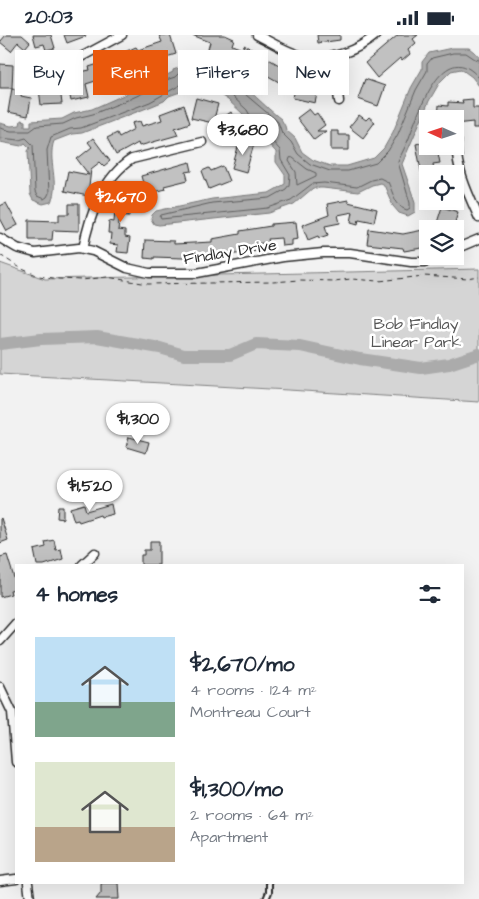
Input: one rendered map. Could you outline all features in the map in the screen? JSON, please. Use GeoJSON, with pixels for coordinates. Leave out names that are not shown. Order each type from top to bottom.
{"type":"FeatureCollection","features":[{"type":"Feature","properties":{"kind":"street"},"geometry":{"type":"LineString","coordinates":[[83,56],[122,35]]}},
{"type":"Feature","properties":{"kind":"street"},"geometry":{"type":"LineString","coordinates":[[257,35],[287,50]]}},
{"type":"Feature","properties":{"kind":"street"},"geometry":{"type":"LineString","coordinates":[[349,52],[364,45],[376,35]]}},
{"type":"Feature","properties":{"kind":"street"},"geometry":{"type":"LineString","coordinates":[[338,95],[339,101]]}},
{"type":"Feature","properties":{"kind":"street"},"geometry":{"type":"LineString","coordinates":[[83,249],[94,212],[104,190],[126,163],[132,159],[202,142]]}},
{"type":"Feature","properties":{"kind":"street"},"geometry":{"type":"LineString","coordinates":[[457,155],[469,196],[479,218]]}},
{"type":"Feature","properties":{"kind":"street","name":"Findlay Drive"},"geometry":{"type":"LineString","coordinates":[[0,238],[17,248],[35,253],[83,249],[93,251],[127,268],[149,273],[197,273],[283,257],[323,253],[350,253],[419,262]]}},
{"type":"Feature","properties":{"kind":"street"},"geometry":{"type":"LineString","coordinates":[[464,245],[479,239]]}},
{"type":"Feature","properties":{"kind":"street"},"geometry":{"type":"LineString","coordinates":[[83,564],[95,553]]}},
{"type":"Feature","properties":{"kind":"street"},"geometry":{"type":"LineString","coordinates":[[0,641],[15,624]]}},
{"type":"Feature","properties":{"kind":"street"},"geometry":{"type":"LineString","coordinates":[[0,687],[12,712],[15,750]]}},
{"type":"Feature","properties":{"kind":"street"},"geometry":{"type":"LineString","coordinates":[[0,881],[15,879]]}},
{"type":"Feature","properties":{"kind":"street"},"geometry":{"type":"LineString","coordinates":[[28,884],[30,899]]}},
{"type":"Feature","properties":{"kind":"lane"},"geometry":{"type":"LineString","coordinates":[[266,899],[269,892],[269,884]]}},
{"type":"Feature","properties":{"kind":"path"},"geometry":{"type":"LineString","coordinates":[[0,255],[22,269],[39,276],[82,280],[107,277],[148,284],[299,280],[334,281],[351,279],[379,281],[424,276],[468,279],[479,277]]}},
{"type":"Feature","properties":{"kind":"green space","name":"Bob Findlay Linear Park"},"geometry":{"type":"Polygon","coordinates":[[[0,263],[45,279],[479,269],[479,402],[0,374],[0,263]]]}},
{"type":"Feature","properties":{"kind":"water"},"geometry":{"type":"Polygon","coordinates":[[[452,48],[469,48],[479,56],[479,86],[472,77],[461,69],[451,71],[440,82],[425,110],[419,110],[419,124],[402,164],[415,202],[415,212],[408,216],[399,213],[393,206],[384,185],[380,183],[358,192],[313,188],[294,204],[269,213],[154,224],[151,219],[156,211],[212,199],[269,193],[285,184],[285,175],[276,162],[276,152],[243,114],[220,95],[254,95],[281,119],[286,130],[295,138],[302,152],[313,160],[330,166],[347,166],[374,158],[384,148],[393,132],[411,88],[422,69],[422,62],[429,53],[452,48]]]}},
{"type":"Feature","properties":{"kind":"water"},"geometry":{"type":"Polygon","coordinates":[[[178,69],[178,93],[152,106],[82,133],[72,134],[54,141],[52,156],[54,187],[51,202],[43,204],[33,200],[30,194],[28,151],[30,148],[25,143],[21,146],[0,142],[0,123],[11,126],[20,125],[21,120],[25,121],[25,126],[31,126],[31,121],[62,119],[74,113],[92,109],[124,95],[168,95],[168,74],[178,69]]]}},
{"type":"Feature","properties":{"kind":"building"},"geometry":{"type":"Polygon","coordinates":[[[6,35],[22,35],[30,42],[25,48],[18,42],[11,51],[0,42],[6,35]]]}},
{"type":"Feature","properties":{"kind":"building"},"geometry":{"type":"Polygon","coordinates":[[[33,35],[51,35],[55,48],[46,50],[44,44],[36,46],[33,35]]]}},
{"type":"Feature","properties":{"kind":"building"},"geometry":{"type":"Polygon","coordinates":[[[64,35],[86,35],[86,36],[67,43],[64,35]]]}},
{"type":"Feature","properties":{"kind":"building"},"geometry":{"type":"Polygon","coordinates":[[[159,35],[170,35],[176,54],[168,56],[168,50],[138,50],[162,42],[159,35]]]}},
{"type":"Feature","properties":{"kind":"building"},"geometry":{"type":"Polygon","coordinates":[[[192,35],[225,35],[234,39],[232,45],[242,49],[244,45],[253,50],[211,50],[208,49],[210,42],[192,35]]]}},
{"type":"Feature","properties":{"kind":"building"},"geometry":{"type":"Polygon","coordinates":[[[317,35],[340,35],[340,40],[318,43],[317,35]]]}},
{"type":"Feature","properties":{"kind":"building"},"geometry":{"type":"Polygon","coordinates":[[[398,35],[418,35],[413,39],[416,43],[408,50],[410,54],[402,61],[400,58],[377,78],[365,63],[398,35]]]}},
{"type":"Feature","properties":{"kind":"building"},"geometry":{"type":"Polygon","coordinates":[[[268,59],[278,64],[278,82],[268,76],[268,59]]]}},
{"type":"Feature","properties":{"kind":"building"},"geometry":{"type":"Polygon","coordinates":[[[0,64],[13,65],[12,88],[0,88],[0,64]]]}},
{"type":"Feature","properties":{"kind":"building"},"geometry":{"type":"Polygon","coordinates":[[[93,66],[93,82],[86,84],[89,97],[71,101],[70,95],[83,95],[83,71],[90,70],[89,67],[93,66]]]}},
{"type":"Feature","properties":{"kind":"building"},"geometry":{"type":"Polygon","coordinates":[[[365,79],[385,86],[378,106],[358,99],[365,79]]]}},
{"type":"Feature","properties":{"kind":"building"},"geometry":{"type":"Polygon","coordinates":[[[12,88],[15,89],[15,95],[31,98],[28,116],[8,112],[12,88]]]}},
{"type":"Feature","properties":{"kind":"building"},"geometry":{"type":"Polygon","coordinates":[[[40,95],[61,95],[62,104],[41,105],[40,95]]]}},
{"type":"Feature","properties":{"kind":"building"},"geometry":{"type":"Polygon","coordinates":[[[294,95],[317,95],[315,103],[293,98],[294,95]]]}},
{"type":"Feature","properties":{"kind":"building"},"geometry":{"type":"Polygon","coordinates":[[[196,98],[218,104],[213,123],[191,118],[196,98]]]}},
{"type":"Feature","properties":{"kind":"building"},"geometry":{"type":"Polygon","coordinates":[[[473,99],[473,108],[479,108],[479,128],[473,128],[473,122],[464,123],[464,110],[439,110],[439,105],[448,106],[448,102],[463,103],[462,100],[473,99]]]}},
{"type":"Feature","properties":{"kind":"building"},"geometry":{"type":"Polygon","coordinates":[[[184,105],[190,123],[175,128],[178,135],[139,146],[138,143],[116,155],[107,138],[117,133],[119,137],[134,129],[132,123],[140,121],[142,126],[162,120],[160,114],[184,105]]]}},
{"type":"Feature","properties":{"kind":"building"},"geometry":{"type":"Polygon","coordinates":[[[309,109],[314,115],[317,113],[325,125],[317,131],[326,131],[314,140],[297,118],[309,109]]]}},
{"type":"Feature","properties":{"kind":"building"},"geometry":{"type":"Polygon","coordinates":[[[231,112],[244,131],[232,139],[224,128],[219,132],[214,124],[231,112]]]}},
{"type":"Feature","properties":{"kind":"building"},"geometry":{"type":"Polygon","coordinates":[[[359,115],[366,120],[369,117],[375,122],[363,138],[349,127],[359,115]]]}},
{"type":"Feature","properties":{"kind":"building"},"geometry":{"type":"Polygon","coordinates":[[[331,131],[338,131],[338,135],[349,135],[349,150],[331,150],[331,131]]]}},
{"type":"Feature","properties":{"kind":"building"},"geometry":{"type":"Polygon","coordinates":[[[93,138],[110,161],[104,166],[100,162],[91,169],[88,196],[64,191],[68,171],[89,175],[77,159],[92,147],[88,142],[93,138]]]}},
{"type":"Feature","properties":{"kind":"building"},"geometry":{"type":"Polygon","coordinates":[[[240,140],[254,144],[246,172],[232,168],[240,140]]]}},
{"type":"Feature","properties":{"kind":"building"},"geometry":{"type":"Polygon","coordinates":[[[419,143],[419,155],[438,155],[440,163],[420,165],[416,144],[419,143]]]}},
{"type":"Feature","properties":{"kind":"building"},"geometry":{"type":"Polygon","coordinates":[[[190,162],[192,171],[186,172],[188,180],[164,186],[165,189],[146,194],[141,176],[190,162]]]}},
{"type":"Feature","properties":{"kind":"building"},"geometry":{"type":"Polygon","coordinates":[[[223,166],[229,181],[209,189],[202,171],[209,168],[211,171],[223,166]]]}},
{"type":"Feature","properties":{"kind":"building"},"geometry":{"type":"Polygon","coordinates":[[[116,196],[136,197],[135,206],[130,206],[129,216],[120,215],[118,230],[125,231],[125,237],[130,238],[128,253],[117,252],[118,245],[110,244],[111,233],[108,233],[109,221],[114,222],[116,196]]]}},
{"type":"Feature","properties":{"kind":"building"},"geometry":{"type":"Polygon","coordinates":[[[348,200],[348,202],[377,209],[374,222],[359,219],[358,224],[351,222],[353,212],[338,215],[340,223],[325,226],[328,235],[308,240],[302,225],[329,215],[327,204],[348,200]]]}},
{"type":"Feature","properties":{"kind":"building"},"geometry":{"type":"Polygon","coordinates":[[[6,203],[18,225],[7,231],[0,218],[0,206],[6,203]]]}},
{"type":"Feature","properties":{"kind":"building"},"geometry":{"type":"Polygon","coordinates":[[[69,204],[79,204],[79,231],[53,230],[52,240],[29,240],[29,220],[59,221],[59,214],[69,214],[69,204]]]}},
{"type":"Feature","properties":{"kind":"building"},"geometry":{"type":"Polygon","coordinates":[[[441,210],[458,212],[456,220],[438,220],[441,210]]]}},
{"type":"Feature","properties":{"kind":"building"},"geometry":{"type":"Polygon","coordinates":[[[296,222],[298,239],[292,240],[292,245],[282,246],[281,238],[268,239],[269,242],[256,244],[257,251],[182,258],[144,258],[145,240],[174,241],[174,244],[212,242],[212,239],[240,234],[240,231],[271,226],[271,224],[296,222]]]}},
{"type":"Feature","properties":{"kind":"building"},"geometry":{"type":"Polygon","coordinates":[[[369,229],[403,234],[419,231],[419,248],[404,251],[403,248],[367,244],[369,229]]]}},
{"type":"Feature","properties":{"kind":"building"},"geometry":{"type":"Polygon","coordinates":[[[129,437],[149,442],[146,453],[126,447],[129,437]]]}},
{"type":"Feature","properties":{"kind":"building"},"geometry":{"type":"Polygon","coordinates":[[[84,504],[86,511],[111,504],[113,514],[101,517],[100,515],[79,522],[78,520],[74,521],[70,508],[84,504]]]}},
{"type":"Feature","properties":{"kind":"building"},"geometry":{"type":"Polygon","coordinates":[[[58,507],[63,507],[63,519],[57,518],[58,507]]]}},
{"type":"Feature","properties":{"kind":"building"},"geometry":{"type":"Polygon","coordinates":[[[0,519],[8,540],[0,543],[0,519]]]}},
{"type":"Feature","properties":{"kind":"building"},"geometry":{"type":"Polygon","coordinates":[[[54,540],[56,550],[61,549],[63,559],[47,564],[37,564],[34,550],[46,547],[45,542],[54,540]]]}},
{"type":"Feature","properties":{"kind":"building"},"geometry":{"type":"Polygon","coordinates":[[[150,541],[159,541],[159,564],[141,564],[141,555],[144,555],[144,550],[150,550],[150,541]]]}},
{"type":"Feature","properties":{"kind":"building"},"geometry":{"type":"Polygon","coordinates":[[[7,555],[15,581],[15,589],[10,590],[11,594],[0,597],[0,557],[7,555]]]}},
{"type":"Feature","properties":{"kind":"building"},"geometry":{"type":"Polygon","coordinates":[[[101,884],[118,884],[119,899],[96,899],[101,893],[101,884]]]}},
{"type":"Feature","properties":{"kind":"waterway"},"geometry":{"type":"LineString","coordinates":[[0,344],[41,339],[97,337],[160,348],[184,355],[230,355],[256,344],[300,346],[360,359],[421,368],[449,364],[479,354]]}}]}
